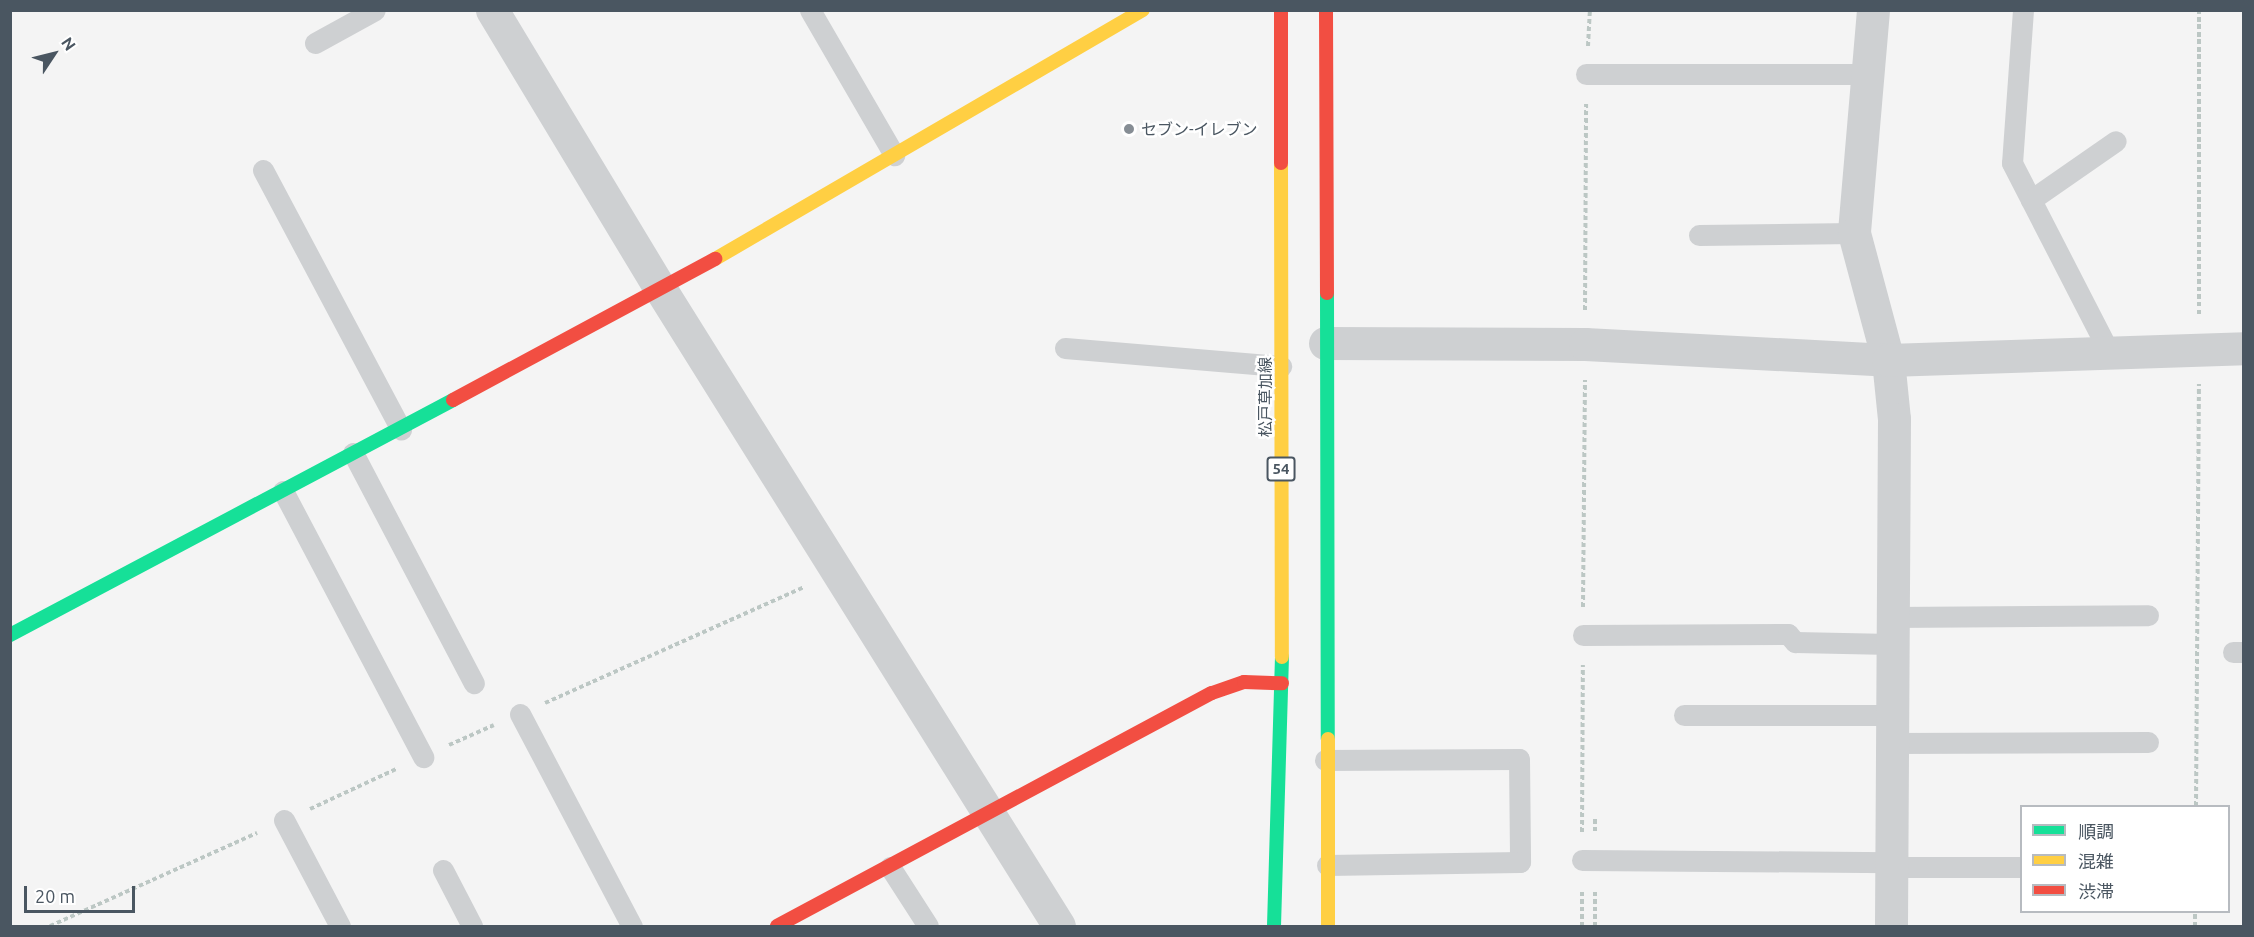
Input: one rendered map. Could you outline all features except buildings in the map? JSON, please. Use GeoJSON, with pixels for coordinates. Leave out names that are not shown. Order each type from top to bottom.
{"type":"FeatureCollection","features":[{"type":"Feature","properties":{"kind":"street"},"geometry":{"type":"LineString","coordinates":[[492,10],[661,290],[1059,927]]}},
{"type":"Feature","properties":{"kind":"street"},"geometry":{"type":"LineString","coordinates":[[10,635],[353,453],[401,430],[661,290],[1143,10]]}},
{"type":"Feature","properties":{"kind":"street","name":"松戸草加線"},"geometry":{"type":"LineString","coordinates":[[1274,927],[1282,683],[1281,10]]}},
{"type":"Feature","properties":{"kind":"street"},"geometry":{"type":"LineString","coordinates":[[1326,10],[1325,760],[1328,927]]}},
{"type":"Feature","properties":{"kind":"street"},"geometry":{"type":"LineString","coordinates":[[1873,10],[1854,233],[1888,360],[1894,419],[1892,630],[1894,729],[1891,927]]}},
{"type":"Feature","properties":{"kind":"street"},"geometry":{"type":"LineString","coordinates":[[1325,343],[1585,344],[1888,360],[2108,350],[2244,348]]}},
{"type":"Feature","properties":{"kind":"street"},"geometry":{"type":"LineString","coordinates":[[777,927],[812,919],[890,867],[1212,693],[1244,682],[1282,683]]}},
{"type":"Feature","properties":{"kind":"lane"},"geometry":{"type":"LineString","coordinates":[[315,43],[375,10]]}},
{"type":"Feature","properties":{"kind":"lane"},"geometry":{"type":"LineString","coordinates":[[810,10],[894,155]]}},
{"type":"Feature","properties":{"kind":"lane"},"geometry":{"type":"LineString","coordinates":[[2023,10],[2012,163],[2108,350]]}},
{"type":"Feature","properties":{"kind":"lane"},"geometry":{"type":"LineString","coordinates":[[1586,74],[1868,74]]}},
{"type":"Feature","properties":{"kind":"lane"},"geometry":{"type":"LineString","coordinates":[[2031,200],[2116,141]]}},
{"type":"Feature","properties":{"kind":"lane"},"geometry":{"type":"LineString","coordinates":[[263,170],[401,430]]}},
{"type":"Feature","properties":{"kind":"lane"},"geometry":{"type":"LineString","coordinates":[[1699,235],[1854,233]]}},
{"type":"Feature","properties":{"kind":"lane"},"geometry":{"type":"LineString","coordinates":[[1065,348],[1281,366]]}},
{"type":"Feature","properties":{"kind":"lane"},"geometry":{"type":"LineString","coordinates":[[353,453],[474,683]]}},
{"type":"Feature","properties":{"kind":"lane"},"geometry":{"type":"LineString","coordinates":[[283,491],[423,757]]}},
{"type":"Feature","properties":{"kind":"lane"},"geometry":{"type":"LineString","coordinates":[[1583,635],[1788,634],[1795,642],[1892,630],[2148,615]]}},
{"type":"Feature","properties":{"kind":"lane"},"geometry":{"type":"LineString","coordinates":[[520,714],[632,927]]}},
{"type":"Feature","properties":{"kind":"lane"},"geometry":{"type":"LineString","coordinates":[[1684,715],[2148,742]]}},
{"type":"Feature","properties":{"kind":"lane"},"geometry":{"type":"LineString","coordinates":[[1325,760],[1519,759],[1520,862],[1327,865]]}},
{"type":"Feature","properties":{"kind":"lane"},"geometry":{"type":"LineString","coordinates":[[284,820],[340,927]]}},
{"type":"Feature","properties":{"kind":"lane"},"geometry":{"type":"LineString","coordinates":[[1582,860],[2020,867]]}},
{"type":"Feature","properties":{"kind":"lane"},"geometry":{"type":"LineString","coordinates":[[890,867],[928,927]]}},
{"type":"Feature","properties":{"kind":"lane"},"geometry":{"type":"LineString","coordinates":[[443,870],[472,927]]}},
{"type":"Feature","properties":{"kind":"path"},"geometry":{"type":"LineString","coordinates":[[1582,927],[1586,74],[1590,10]]}},
{"type":"Feature","properties":{"kind":"path"},"geometry":{"type":"LineString","coordinates":[[2196,805],[2199,10]]}},
{"type":"Feature","properties":{"kind":"traffic: fast"},"geometry":{"type":"LineString","coordinates":[[1327,293],[1328,739]]}},
{"type":"Feature","properties":{"kind":"traffic: fast"},"geometry":{"type":"LineString","coordinates":[[10,635],[453,400]]}},
{"type":"Feature","properties":{"kind":"traffic: fast"},"geometry":{"type":"LineString","coordinates":[[1274,926],[1282,657]]}},
{"type":"Feature","properties":{"kind":"traffic: slow"},"geometry":{"type":"LineString","coordinates":[[715,259],[1143,10]]}},
{"type":"Feature","properties":{"kind":"traffic: slow"},"geometry":{"type":"LineString","coordinates":[[1281,163],[1282,657]]}},
{"type":"Feature","properties":{"kind":"traffic: slow"},"geometry":{"type":"LineString","coordinates":[[1328,739],[1328,926]]}},
{"type":"Feature","properties":{"kind":"traffic: jam"},"geometry":{"type":"LineString","coordinates":[[1281,10],[1281,163]]}},
{"type":"Feature","properties":{"kind":"traffic: jam"},"geometry":{"type":"LineString","coordinates":[[1326,10],[1327,293]]}},
{"type":"Feature","properties":{"kind":"traffic: jam"},"geometry":{"type":"LineString","coordinates":[[453,400],[715,259]]}},
{"type":"Feature","properties":{"kind":"traffic: jam"},"geometry":{"type":"LineString","coordinates":[[777,926],[1212,693],[1244,682],[1282,683]]}},
{"type":"Feature","properties":{"kind":"place","name":"セブン-イレブン"},"geometry":{"type":"Point","coordinates":[1129,129]}}]}
